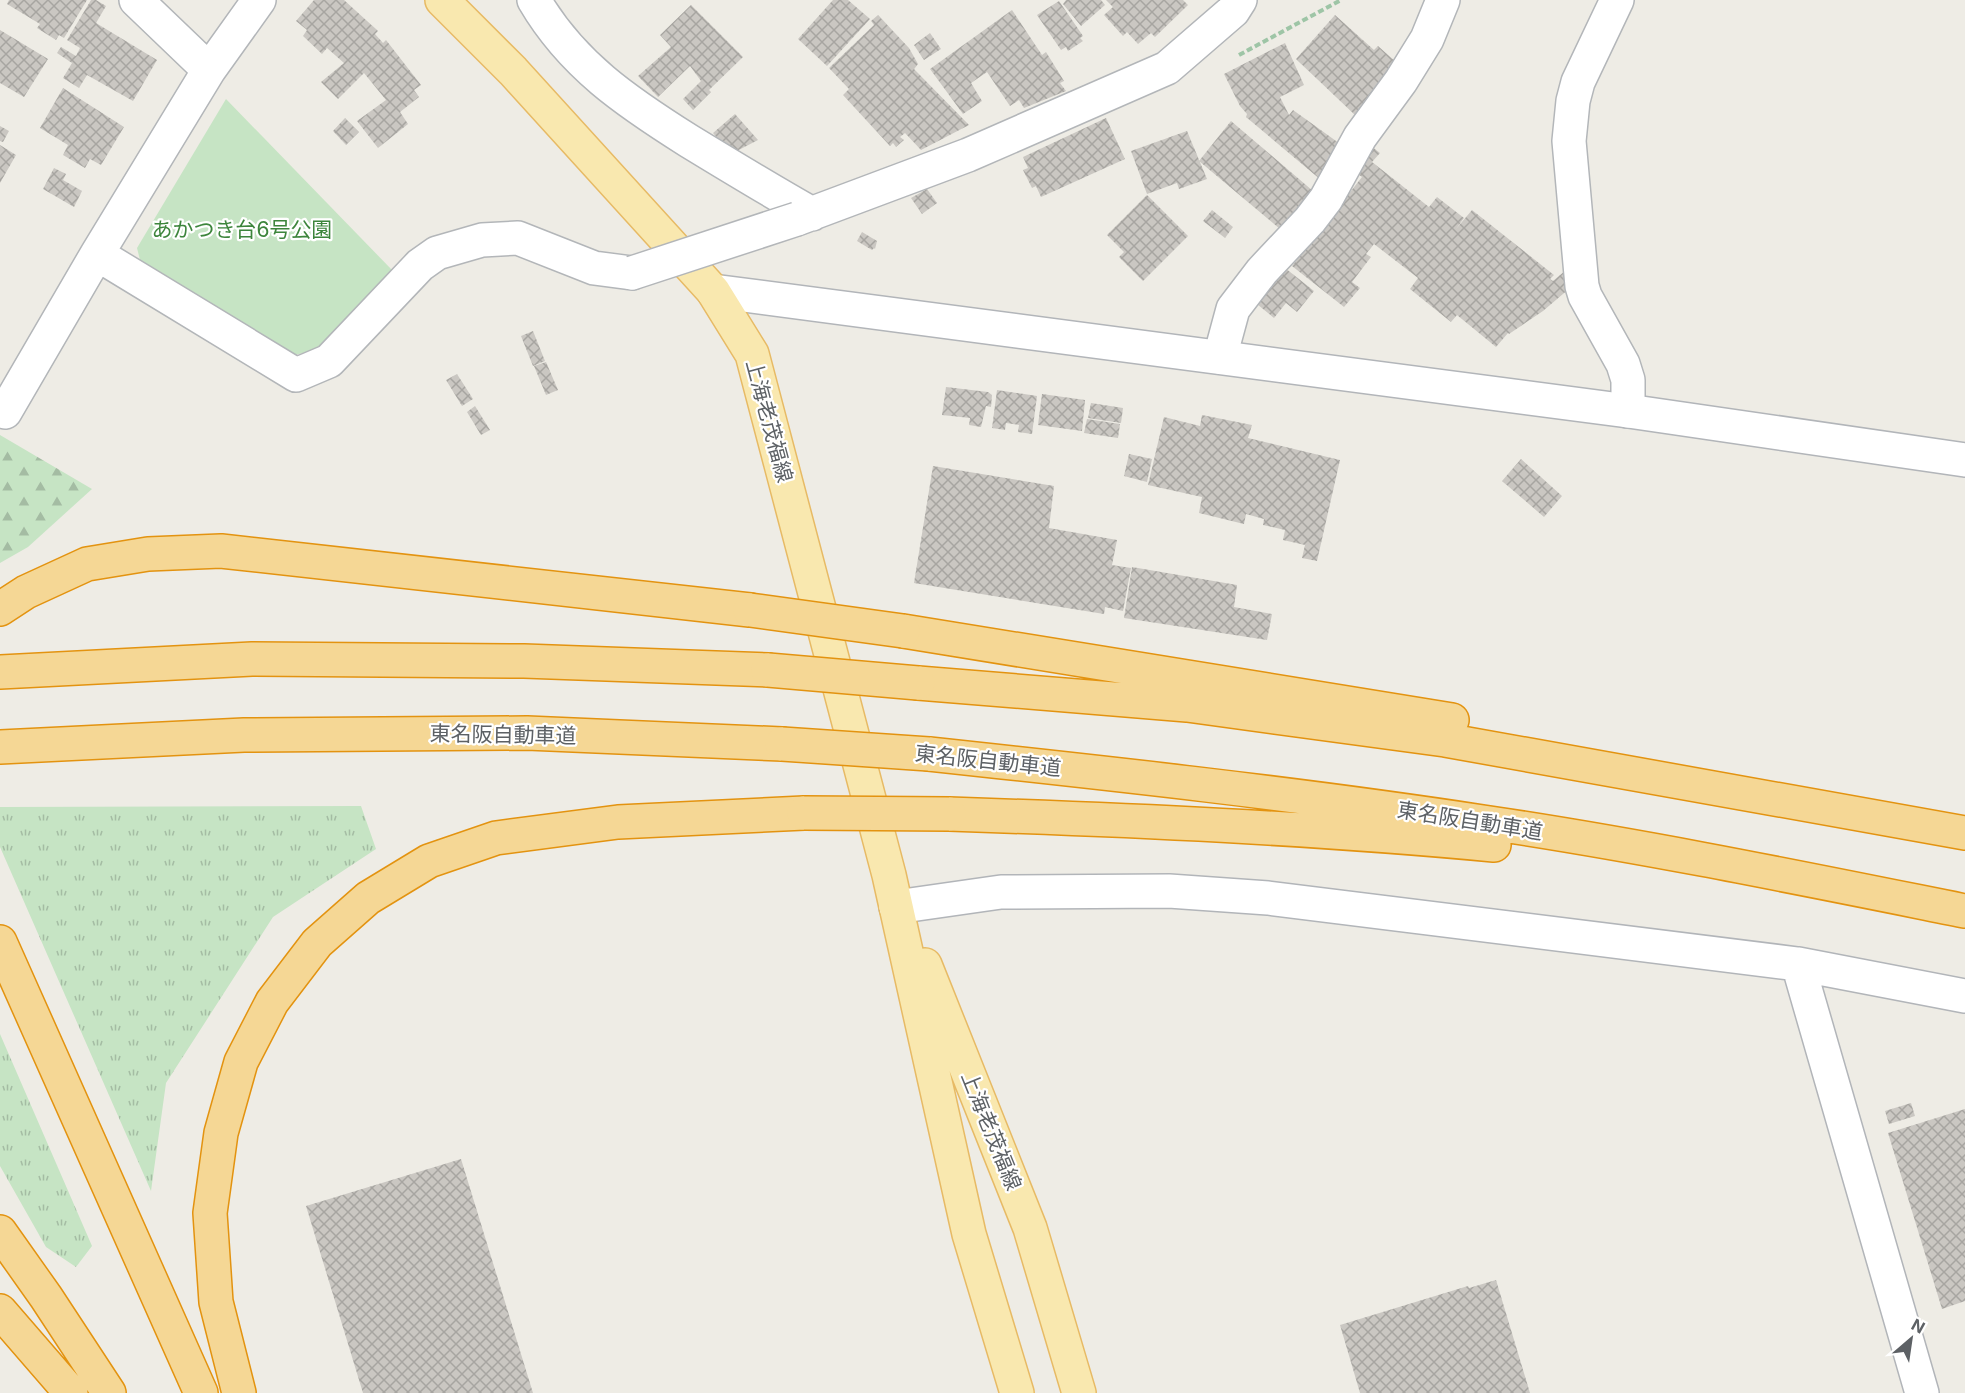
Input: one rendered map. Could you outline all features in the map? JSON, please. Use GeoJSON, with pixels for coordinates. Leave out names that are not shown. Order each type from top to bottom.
{"type":"FeatureCollection","features":[{"type":"Feature","properties":{"kind":"highway"},"geometry":{"type":"LineString","coordinates":[[0,609],[26,592],[87,564],[148,554],[221,551],[750,610],[903,631],[1385,708],[1709,766],[1899,820]]}},
{"type":"Feature","properties":{"kind":"highway"},"geometry":{"type":"LineString","coordinates":[[0,672],[252,659],[524,661],[768,670],[1187,705],[1445,740],[1965,833]]}},
{"type":"Feature","properties":{"kind":"highway","name":"東名阪自動車道"},"geometry":{"type":"LineString","coordinates":[[0,747],[244,735],[527,733],[782,744],[929,754],[1214,785],[1497,824],[1741,867],[1965,911]]}},
{"type":"Feature","properties":{"kind":"highway"},"geometry":{"type":"LineString","coordinates":[[239,1393],[216,1302],[210,1213],[221,1133],[241,1062],[272,1002],[317,943],[368,898],[429,861],[496,838],[618,822],[804,813],[949,814],[1145,821],[1376,834],[1741,867]]}},
{"type":"Feature","properties":{"kind":"highway"},"geometry":{"type":"LineString","coordinates":[[0,942],[201,1393]]}},
{"type":"Feature","properties":{"kind":"highway"},"geometry":{"type":"LineString","coordinates":[[0,1232],[109,1393]]}},
{"type":"Feature","properties":{"kind":"highway"},"geometry":{"type":"LineString","coordinates":[[0,1311],[71,1393]]}},
{"type":"Feature","properties":{"kind":"main road","name":"上海老茂福線"},"geometry":{"type":"LineString","coordinates":[[442,0],[513,71],[713,291],[752,354],[899,907],[1030,1228],[1079,1393]]}},
{"type":"Feature","properties":{"kind":"main road","name":"上海老茂福線"},"geometry":{"type":"LineString","coordinates":[[899,907],[969,1234],[1017,1393]]}},
{"type":"Feature","properties":{"kind":"street"},"geometry":{"type":"LineString","coordinates":[[136,0],[209,69]]}},
{"type":"Feature","properties":{"kind":"street"},"geometry":{"type":"LineString","coordinates":[[0,408],[5,412],[209,69],[259,0]]}},
{"type":"Feature","properties":{"kind":"street"},"geometry":{"type":"LineString","coordinates":[[534,0],[548,24],[570,51],[627,101],[744,175],[805,217]]}},
{"type":"Feature","properties":{"kind":"street"},"geometry":{"type":"LineString","coordinates":[[97,254],[296,375],[329,361],[420,265],[437,253],[482,240],[518,238],[594,268],[632,273],[805,217],[968,155],[1167,68],[1233,11],[1240,0]]}},
{"type":"Feature","properties":{"kind":"street"},"geometry":{"type":"LineString","coordinates":[[1220,357],[1233,309],[1262,271],[1310,220],[1326,199],[1360,137],[1401,81],[1427,39],[1443,0]]}},
{"type":"Feature","properties":{"kind":"street"},"geometry":{"type":"LineString","coordinates":[[1617,0],[1578,82],[1573,101],[1569,141],[1582,286],[1585,296],[1623,364],[1628,380],[1628,411]]}},
{"type":"Feature","properties":{"kind":"street"},"geometry":{"type":"LineString","coordinates":[[713,291],[1628,411],[1965,460]]}},
{"type":"Feature","properties":{"kind":"street"},"geometry":{"type":"LineString","coordinates":[[899,907],[1001,892],[1169,891],[1268,898],[1798,964],[1965,996]]}},
{"type":"Feature","properties":{"kind":"street"},"geometry":{"type":"LineString","coordinates":[[1798,964],[1922,1393]]}},
{"type":"Feature","properties":{"kind":"path"},"geometry":{"type":"LineString","coordinates":[[1237,56],[1341,0]]}},
{"type":"Feature","properties":{"kind":"green space","name":"あかつき台6号公園"},"geometry":{"type":"Polygon","coordinates":[[[226,99],[393,271],[319,349],[295,355],[141,264],[137,248],[226,99]]]}},
{"type":"Feature","properties":{"kind":"green space"},"geometry":{"type":"Polygon","coordinates":[[[0,435],[92,489],[28,547],[0,563],[0,435]]]}},
{"type":"Feature","properties":{"kind":"green space"},"geometry":{"type":"Polygon","coordinates":[[[361,806],[376,849],[273,917],[166,1083],[151,1191],[0,847],[0,807],[361,806]]]}},
{"type":"Feature","properties":{"kind":"green space"},"geometry":{"type":"Polygon","coordinates":[[[0,1034],[92,1246],[76,1267],[46,1247],[0,1166],[0,1034]]]}},
{"type":"Feature","properties":{"kind":"building"},"geometry":{"type":"Polygon","coordinates":[[[9,0],[87,0],[64,38],[59,35],[56,40],[37,28],[40,24],[7,4],[9,0]]]}},
{"type":"Feature","properties":{"kind":"building"},"geometry":{"type":"Polygon","coordinates":[[[91,0],[96,0],[106,6],[96,23],[157,60],[133,101],[87,75],[79,88],[63,78],[72,63],[57,53],[61,47],[76,56],[80,48],[67,40],[91,0]]]}},
{"type":"Feature","properties":{"kind":"building"},"geometry":{"type":"Polygon","coordinates":[[[314,0],[344,0],[378,31],[375,34],[383,43],[386,40],[421,85],[414,90],[419,97],[400,112],[408,124],[378,148],[357,121],[386,100],[364,73],[338,99],[321,82],[344,63],[327,48],[322,54],[303,36],[307,30],[296,21],[314,0]]]}},
{"type":"Feature","properties":{"kind":"building"},"geometry":{"type":"Polygon","coordinates":[[[833,0],[848,0],[870,19],[827,66],[798,39],[833,0]]]}},
{"type":"Feature","properties":{"kind":"building"},"geometry":{"type":"Polygon","coordinates":[[[1066,0],[1101,0],[1105,5],[1081,26],[1063,4],[1066,0]]]}},
{"type":"Feature","properties":{"kind":"building"},"geometry":{"type":"Polygon","coordinates":[[[1106,0],[1183,0],[1188,5],[1155,37],[1151,33],[1138,44],[1127,32],[1123,36],[1104,15],[1113,7],[1106,0]]]}},
{"type":"Feature","properties":{"kind":"building"},"geometry":{"type":"Polygon","coordinates":[[[1059,1],[1083,36],[1080,38],[1083,41],[1068,51],[1066,47],[1061,50],[1037,15],[1059,1]]]}},
{"type":"Feature","properties":{"kind":"building"},"geometry":{"type":"Polygon","coordinates":[[[691,5],[743,57],[709,90],[711,92],[693,110],[683,99],[701,81],[690,66],[658,97],[638,76],[671,47],[660,35],[691,5]]]}},
{"type":"Feature","properties":{"kind":"building"},"geometry":{"type":"Polygon","coordinates":[[[1012,10],[1042,55],[1046,52],[1064,81],[1060,83],[1066,91],[1024,108],[1019,100],[1010,106],[987,72],[971,83],[982,101],[963,114],[930,69],[1012,10]]]}},
{"type":"Feature","properties":{"kind":"building"},"geometry":{"type":"Polygon","coordinates":[[[878,15],[909,48],[918,64],[914,69],[969,125],[921,150],[905,133],[900,137],[904,140],[896,147],[893,143],[890,146],[843,95],[849,89],[829,68],[874,25],[871,21],[878,15]]]}},
{"type":"Feature","properties":{"kind":"building"},"geometry":{"type":"Polygon","coordinates":[[[1335,15],[1374,50],[1378,46],[1397,63],[1356,116],[1296,59],[1335,15]]]}},
{"type":"Feature","properties":{"kind":"building"},"geometry":{"type":"Polygon","coordinates":[[[0,30],[48,59],[24,97],[0,83],[0,30]]]}},
{"type":"Feature","properties":{"kind":"building"},"geometry":{"type":"Polygon","coordinates":[[[930,33],[941,49],[924,60],[914,45],[930,33]]]}},
{"type":"Feature","properties":{"kind":"building"},"geometry":{"type":"Polygon","coordinates":[[[1285,43],[1304,85],[1280,97],[1289,115],[1293,110],[1343,146],[1321,180],[1246,117],[1247,114],[1240,106],[1224,74],[1285,43]]]}},
{"type":"Feature","properties":{"kind":"building"},"geometry":{"type":"Polygon","coordinates":[[[63,88],[124,127],[101,165],[90,159],[85,168],[63,155],[68,145],[40,128],[63,88]]]}},
{"type":"Feature","properties":{"kind":"building"},"geometry":{"type":"Polygon","coordinates":[[[735,114],[758,140],[731,154],[713,133],[735,114]]]}},
{"type":"Feature","properties":{"kind":"building"},"geometry":{"type":"Polygon","coordinates":[[[345,118],[359,132],[346,145],[333,131],[345,118]]]}},
{"type":"Feature","properties":{"kind":"building"},"geometry":{"type":"Polygon","coordinates":[[[1106,118],[1125,159],[1041,197],[1036,186],[1032,188],[1023,170],[1028,168],[1023,157],[1106,118]]]}},
{"type":"Feature","properties":{"kind":"building"},"geometry":{"type":"Polygon","coordinates":[[[1231,121],[1313,191],[1280,229],[1199,161],[1231,121]]]}},
{"type":"Feature","properties":{"kind":"building"},"geometry":{"type":"Polygon","coordinates":[[[0,126],[9,131],[3,142],[0,141],[0,126]]]}},
{"type":"Feature","properties":{"kind":"building"},"geometry":{"type":"Polygon","coordinates":[[[1187,131],[1207,179],[1179,189],[1177,183],[1147,194],[1131,151],[1187,131]]]}},
{"type":"Feature","properties":{"kind":"building"},"geometry":{"type":"Polygon","coordinates":[[[0,145],[16,155],[0,183],[0,145]]]}},
{"type":"Feature","properties":{"kind":"building"},"geometry":{"type":"Polygon","coordinates":[[[1371,146],[1380,153],[1372,162],[1429,207],[1437,197],[1464,218],[1456,229],[1472,210],[1554,275],[1550,279],[1553,281],[1566,270],[1570,288],[1543,311],[1508,333],[1496,347],[1457,315],[1451,322],[1410,289],[1418,278],[1374,244],[1366,254],[1371,257],[1352,282],[1360,288],[1344,307],[1292,266],[1362,177],[1354,171],[1371,146]]]}},
{"type":"Feature","properties":{"kind":"building"},"geometry":{"type":"Polygon","coordinates":[[[54,168],[66,174],[63,180],[82,191],[74,207],[43,189],[54,168]]]}},
{"type":"Feature","properties":{"kind":"building"},"geometry":{"type":"Polygon","coordinates":[[[927,189],[937,203],[922,214],[911,198],[927,189]]]}},
{"type":"Feature","properties":{"kind":"building"},"geometry":{"type":"Polygon","coordinates":[[[1147,195],[1188,236],[1143,281],[1119,257],[1124,252],[1107,235],[1147,195]]]}},
{"type":"Feature","properties":{"kind":"building"},"geometry":{"type":"Polygon","coordinates":[[[1212,210],[1233,227],[1225,238],[1203,221],[1212,210]]]}},
{"type":"Feature","properties":{"kind":"building"},"geometry":{"type":"Polygon","coordinates":[[[862,232],[877,241],[875,249],[872,250],[857,241],[862,232]]]}},
{"type":"Feature","properties":{"kind":"building"},"geometry":{"type":"Polygon","coordinates":[[[1280,264],[1314,291],[1297,312],[1286,303],[1274,318],[1252,300],[1280,264]]]}},
{"type":"Feature","properties":{"kind":"building"},"geometry":{"type":"Polygon","coordinates":[[[533,331],[545,361],[533,366],[521,336],[533,331]]]}},
{"type":"Feature","properties":{"kind":"building"},"geometry":{"type":"Polygon","coordinates":[[[546,362],[558,390],[546,395],[534,366],[546,362]]]}},
{"type":"Feature","properties":{"kind":"building"},"geometry":{"type":"Polygon","coordinates":[[[457,374],[473,399],[462,406],[446,380],[457,374]]]}},
{"type":"Feature","properties":{"kind":"building"},"geometry":{"type":"Polygon","coordinates":[[[946,387],[988,392],[992,395],[991,407],[986,406],[981,427],[969,425],[970,418],[942,415],[946,387]]]}},
{"type":"Feature","properties":{"kind":"building"},"geometry":{"type":"Polygon","coordinates":[[[997,390],[1037,396],[1032,434],[1018,432],[1019,425],[1006,423],[1005,430],[992,428],[997,390]]]}},
{"type":"Feature","properties":{"kind":"building"},"geometry":{"type":"Polygon","coordinates":[[[1042,394],[1085,400],[1082,431],[1038,425],[1042,394]]]}},
{"type":"Feature","properties":{"kind":"building"},"geometry":{"type":"Polygon","coordinates":[[[1091,403],[1123,408],[1121,423],[1088,418],[1091,403]]]}},
{"type":"Feature","properties":{"kind":"building"},"geometry":{"type":"Polygon","coordinates":[[[475,406],[490,430],[481,435],[467,412],[475,406]]]}},
{"type":"Feature","properties":{"kind":"building"},"geometry":{"type":"Polygon","coordinates":[[[1202,415],[1252,425],[1248,438],[1340,460],[1317,561],[1302,558],[1305,545],[1283,540],[1285,530],[1263,525],[1264,519],[1246,514],[1244,524],[1199,513],[1202,497],[1148,485],[1164,417],[1200,426],[1202,415]]]}},
{"type":"Feature","properties":{"kind":"building"},"geometry":{"type":"Polygon","coordinates":[[[1087,419],[1120,424],[1118,438],[1084,433],[1087,419]]]}},
{"type":"Feature","properties":{"kind":"building"},"geometry":{"type":"Polygon","coordinates":[[[1129,454],[1152,459],[1147,482],[1124,476],[1129,454]]]}},
{"type":"Feature","properties":{"kind":"building"},"geometry":{"type":"Polygon","coordinates":[[[1521,459],[1562,496],[1544,517],[1502,481],[1521,459]]]}},
{"type":"Feature","properties":{"kind":"building"},"geometry":{"type":"Polygon","coordinates":[[[933,466],[1054,486],[1049,528],[1117,540],[1112,565],[1131,568],[1123,611],[1105,607],[1104,614],[914,583],[933,466]]]}},
{"type":"Feature","properties":{"kind":"building"},"geometry":{"type":"Polygon","coordinates":[[[1132,567],[1237,585],[1234,607],[1272,614],[1267,640],[1124,618],[1132,567]]]}},
{"type":"Feature","properties":{"kind":"building"},"geometry":{"type":"Polygon","coordinates":[[[1911,1103],[1915,1116],[1889,1124],[1885,1111],[1911,1103]]]}},
{"type":"Feature","properties":{"kind":"building"},"geometry":{"type":"Polygon","coordinates":[[[1965,1109],[1965,1301],[1942,1309],[1888,1133],[1965,1109]]]}},
{"type":"Feature","properties":{"kind":"building"},"geometry":{"type":"Polygon","coordinates":[[[461,1159],[533,1393],[363,1393],[306,1206],[461,1159]]]}},
{"type":"Feature","properties":{"kind":"building"},"geometry":{"type":"Polygon","coordinates":[[[1496,1280],[1530,1393],[1360,1393],[1340,1325],[1468,1286],[1469,1288],[1496,1280]]]}}]}
